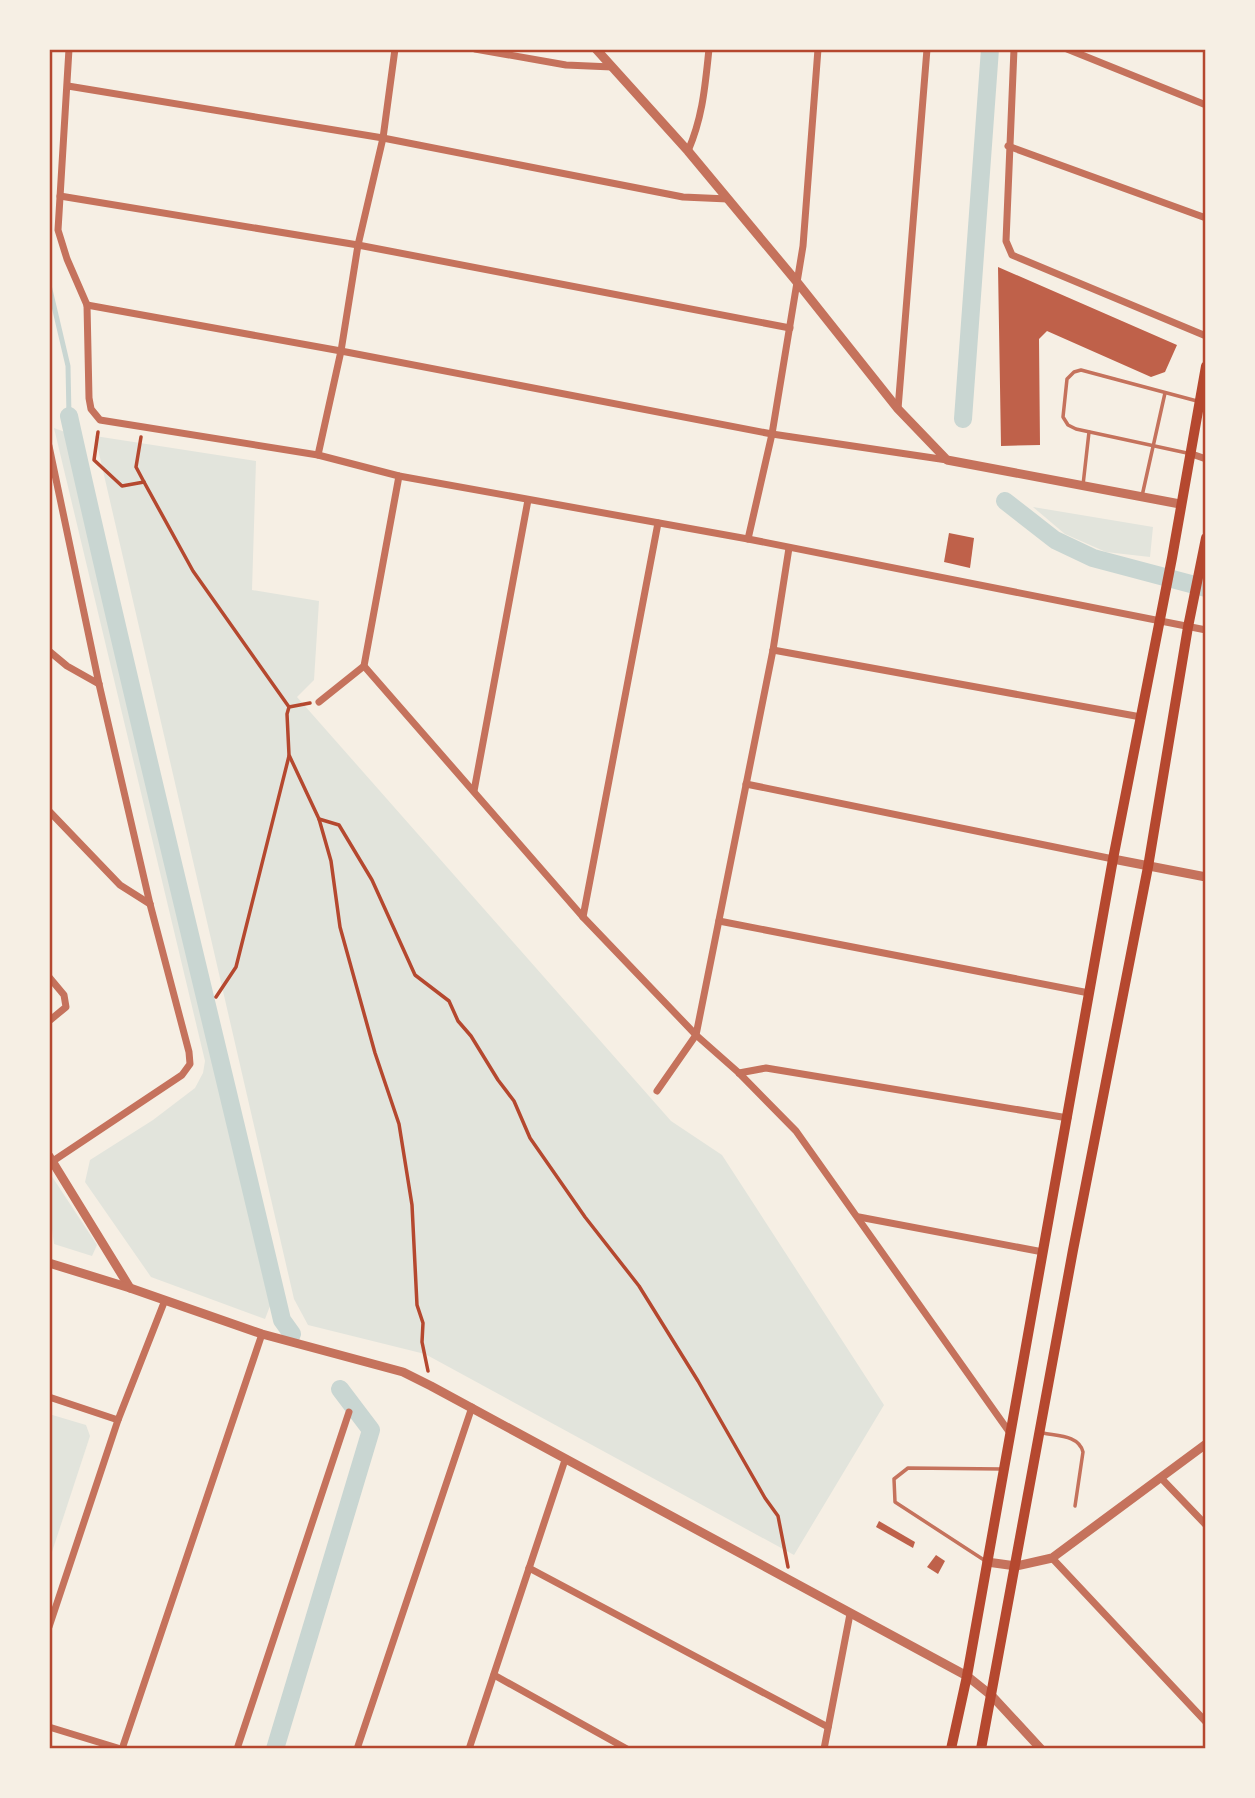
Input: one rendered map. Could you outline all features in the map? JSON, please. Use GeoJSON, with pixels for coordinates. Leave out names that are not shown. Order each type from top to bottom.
{"type":"FeatureCollection","features":[{"type":"Feature","properties":{"kind":"main road"},"geometry":{"type":"LineString","coordinates":[[951,1749],[967,1676],[1113,859],[1172,558],[1206,366]]}},
{"type":"Feature","properties":{"kind":"main road"},"geometry":{"type":"LineString","coordinates":[[981,1749],[1148,867],[1188,627],[1206,538]]}},
{"type":"Feature","properties":{"kind":"street"},"geometry":{"type":"LineString","coordinates":[[69,49],[58,230],[87,305],[89,398],[98,418],[142,428],[318,456],[399,476],[748,539],[1206,630]]}},
{"type":"Feature","properties":{"kind":"street"},"geometry":{"type":"LineString","coordinates":[[318,456],[341,351],[358,245],[383,138],[395,49]]}},
{"type":"Feature","properties":{"kind":"street"},"geometry":{"type":"LineString","coordinates":[[475,49],[566,65],[612,67]]}},
{"type":"Feature","properties":{"kind":"street"},"geometry":{"type":"LineString","coordinates":[[596,49],[688,151],[898,409],[947,460]]}},
{"type":"Feature","properties":{"kind":"street"},"geometry":{"type":"LineString","coordinates":[[688,151],[699,125],[704,103],[709,49]]}},
{"type":"Feature","properties":{"kind":"street"},"geometry":{"type":"LineString","coordinates":[[748,539],[772,434],[803,246],[818,49]]}},
{"type":"Feature","properties":{"kind":"street"},"geometry":{"type":"LineString","coordinates":[[898,409],[927,49]]}},
{"type":"Feature","properties":{"kind":"street"},"geometry":{"type":"LineString","coordinates":[[1014,49],[1008,146],[1007,246],[1012,255],[1206,336]]}},
{"type":"Feature","properties":{"kind":"street"},"geometry":{"type":"LineString","coordinates":[[1067,49],[1206,105]]}},
{"type":"Feature","properties":{"kind":"street"},"geometry":{"type":"LineString","coordinates":[[68,86],[383,138],[683,197],[728,199]]}},
{"type":"Feature","properties":{"kind":"street"},"geometry":{"type":"LineString","coordinates":[[1008,146],[1206,218]]}},
{"type":"Feature","properties":{"kind":"street"},"geometry":{"type":"LineString","coordinates":[[60,196],[358,245],[790,328]]}},
{"type":"Feature","properties":{"kind":"street"},"geometry":{"type":"LineString","coordinates":[[87,305],[772,434],[947,460],[1180,503]]}},
{"type":"Feature","properties":{"kind":"street"},"geometry":{"type":"LineString","coordinates":[[49,446],[52,476],[99,684],[150,904],[189,1052],[190,1064],[182,1075],[51,1158],[130,1288]]}},
{"type":"Feature","properties":{"kind":"street"},"geometry":{"type":"LineString","coordinates":[[1189,453],[1206,459]]}},
{"type":"Feature","properties":{"kind":"street"},"geometry":{"type":"LineString","coordinates":[[319,702],[364,666],[399,476]]}},
{"type":"Feature","properties":{"kind":"street"},"geometry":{"type":"LineString","coordinates":[[474,791],[528,500]]}},
{"type":"Feature","properties":{"kind":"street"},"geometry":{"type":"LineString","coordinates":[[583,917],[658,523]]}},
{"type":"Feature","properties":{"kind":"street"},"geometry":{"type":"LineString","coordinates":[[657,1091],[696,1035],[773,650],[789,548]]}},
{"type":"Feature","properties":{"kind":"street"},"geometry":{"type":"LineString","coordinates":[[49,650],[67,666],[99,684]]}},
{"type":"Feature","properties":{"kind":"street"},"geometry":{"type":"LineString","coordinates":[[773,650],[1141,718]]}},
{"type":"Feature","properties":{"kind":"street"},"geometry":{"type":"LineString","coordinates":[[364,666],[583,917],[696,1035],[739,1073],[796,1131],[859,1216],[1010,1433]]}},
{"type":"Feature","properties":{"kind":"street"},"geometry":{"type":"LineString","coordinates":[[746,784],[1206,877]]}},
{"type":"Feature","properties":{"kind":"street"},"geometry":{"type":"LineString","coordinates":[[49,811],[120,885],[150,904]]}},
{"type":"Feature","properties":{"kind":"street"},"geometry":{"type":"LineString","coordinates":[[719,921],[1089,993]]}},
{"type":"Feature","properties":{"kind":"street"},"geometry":{"type":"LineString","coordinates":[[49,977],[64,995],[66,1007],[49,1021]]}},
{"type":"Feature","properties":{"kind":"street"},"geometry":{"type":"LineString","coordinates":[[739,1073],[766,1068],[1068,1118]]}},
{"type":"Feature","properties":{"kind":"street"},"geometry":{"type":"LineString","coordinates":[[859,1216],[1043,1252]]}},
{"type":"Feature","properties":{"kind":"street"},"geometry":{"type":"LineString","coordinates":[[49,1263],[262,1334],[403,1373],[431,1385],[967,1676],[992,1696],[1041,1749]]}},
{"type":"Feature","properties":{"kind":"street"},"geometry":{"type":"LineString","coordinates":[[49,1627],[118,1420],[165,1300]]}},
{"type":"Feature","properties":{"kind":"street"},"geometry":{"type":"LineString","coordinates":[[49,1727],[121,1749],[262,1334]]}},
{"type":"Feature","properties":{"kind":"street"},"geometry":{"type":"LineString","coordinates":[[49,1397],[118,1420]]}},
{"type":"Feature","properties":{"kind":"street"},"geometry":{"type":"LineString","coordinates":[[357,1749],[472,1407]]}},
{"type":"Feature","properties":{"kind":"street"},"geometry":{"type":"LineString","coordinates":[[237,1749],[349,1412]]}},
{"type":"Feature","properties":{"kind":"street"},"geometry":{"type":"LineString","coordinates":[[987,1562],[1016,1566],[1052,1558],[1206,1444]]}},
{"type":"Feature","properties":{"kind":"street"},"geometry":{"type":"LineString","coordinates":[[469,1749],[565,1460]]}},
{"type":"Feature","properties":{"kind":"street"},"geometry":{"type":"LineString","coordinates":[[1161,1478],[1206,1525]]}},
{"type":"Feature","properties":{"kind":"street"},"geometry":{"type":"LineString","coordinates":[[1052,1558],[1206,1722]]}},
{"type":"Feature","properties":{"kind":"street"},"geometry":{"type":"LineString","coordinates":[[529,1568],[828,1727]]}},
{"type":"Feature","properties":{"kind":"street"},"geometry":{"type":"LineString","coordinates":[[824,1749],[850,1614]]}},
{"type":"Feature","properties":{"kind":"street"},"geometry":{"type":"LineString","coordinates":[[494,1675],[627,1749]]}},
{"type":"Feature","properties":{"kind":"lane"},"geometry":{"type":"LineString","coordinates":[[1189,453],[1068,425],[1063,417],[1068,379],[1074,372],[1081,370],[1199,402]]}},
{"type":"Feature","properties":{"kind":"lane"},"geometry":{"type":"LineString","coordinates":[[1142,496],[1165,393]]}},
{"type":"Feature","properties":{"kind":"lane"},"geometry":{"type":"LineString","coordinates":[[1083,485],[1089,432]]}},
{"type":"Feature","properties":{"kind":"lane"},"geometry":{"type":"LineString","coordinates":[[1040,1433],[1075,1439],[1081,1445],[1083,1452],[1075,1506]]}},
{"type":"Feature","properties":{"kind":"lane"},"geometry":{"type":"LineString","coordinates":[[987,1562],[895,1502],[894,1479],[908,1468],[1004,1469]]}},
{"type":"Feature","properties":{"kind":"path"},"geometry":{"type":"LineString","coordinates":[[98,418],[94,460],[122,486],[144,482]]}},
{"type":"Feature","properties":{"kind":"path"},"geometry":{"type":"LineString","coordinates":[[142,428],[136,467],[193,571],[289,706],[289,755],[236,967],[216,997]]}},
{"type":"Feature","properties":{"kind":"path"},"geometry":{"type":"LineString","coordinates":[[289,706],[319,702]]}},
{"type":"Feature","properties":{"kind":"path"},"geometry":{"type":"LineString","coordinates":[[289,755],[319,819],[331,861],[340,927],[375,1053],[399,1124],[412,1205],[416,1305],[423,1323],[422,1342],[431,1385]]}},
{"type":"Feature","properties":{"kind":"path"},"geometry":{"type":"LineString","coordinates":[[319,819],[339,825],[372,880],[415,975],[449,1001],[458,1021],[514,1101],[530,1138],[585,1217],[639,1286],[698,1381],[778,1516],[788,1560],[789,1580]]}},
{"type":"Feature","properties":{"kind":"shaded area"},"geometry":{"type":"Polygon","coordinates":[[[54,428],[65,432],[270,1306],[265,1319],[151,1277],[85,1182],[90,1160],[153,1120],[195,1088],[203,1073],[205,1061],[54,428]]]}},
{"type":"Feature","properties":{"kind":"shaded area"},"geometry":{"type":"Polygon","coordinates":[[[95,436],[256,461],[252,590],[319,601],[314,680],[297,697],[671,1121],[722,1155],[884,1405],[794,1555],[425,1354],[308,1325],[294,1299],[95,436]]]}},
{"type":"Feature","properties":{"kind":"shaded area"},"geometry":{"type":"Polygon","coordinates":[[[1033,507],[1153,527],[1150,557],[1106,552],[1065,534],[1033,507]]]}},
{"type":"Feature","properties":{"kind":"shaded area"},"geometry":{"type":"Polygon","coordinates":[[[49,1172],[97,1245],[92,1256],[54,1244],[49,1206],[49,1172]]]}},
{"type":"Feature","properties":{"kind":"shaded area"},"geometry":{"type":"Polygon","coordinates":[[[49,1414],[86,1425],[90,1436],[49,1561],[49,1414]]]}},
{"type":"Feature","properties":{"kind":"building"},"geometry":{"type":"Polygon","coordinates":[[[998,267],[1177,345],[1165,372],[1151,377],[1047,331],[1039,339],[1040,445],[1001,446],[998,267]]]}},
{"type":"Feature","properties":{"kind":"building"},"geometry":{"type":"Polygon","coordinates":[[[949,533],[974,538],[970,568],[944,562],[949,533]]]}},
{"type":"Feature","properties":{"kind":"building"},"geometry":{"type":"Polygon","coordinates":[[[879,1521],[915,1542],[913,1548],[876,1527],[879,1521]]]}},
{"type":"Feature","properties":{"kind":"building"},"geometry":{"type":"Polygon","coordinates":[[[936,1555],[945,1561],[938,1574],[927,1567],[936,1555]]]}},
{"type":"Feature","properties":{"kind":"waterway"},"geometry":{"type":"LineString","coordinates":[[963,419],[990,49]]}},
{"type":"Feature","properties":{"kind":"waterway"},"geometry":{"type":"LineString","coordinates":[[49,285],[68,366],[69,416]]}},
{"type":"Feature","properties":{"kind":"waterway"},"geometry":{"type":"LineString","coordinates":[[69,416],[282,1320],[292,1334]]}},
{"type":"Feature","properties":{"kind":"waterway"},"geometry":{"type":"LineString","coordinates":[[1005,501],[1055,540],[1093,558],[1206,588]]}},
{"type":"Feature","properties":{"kind":"waterway"},"geometry":{"type":"LineString","coordinates":[[275,1749],[371,1430],[340,1389]]}}]}
